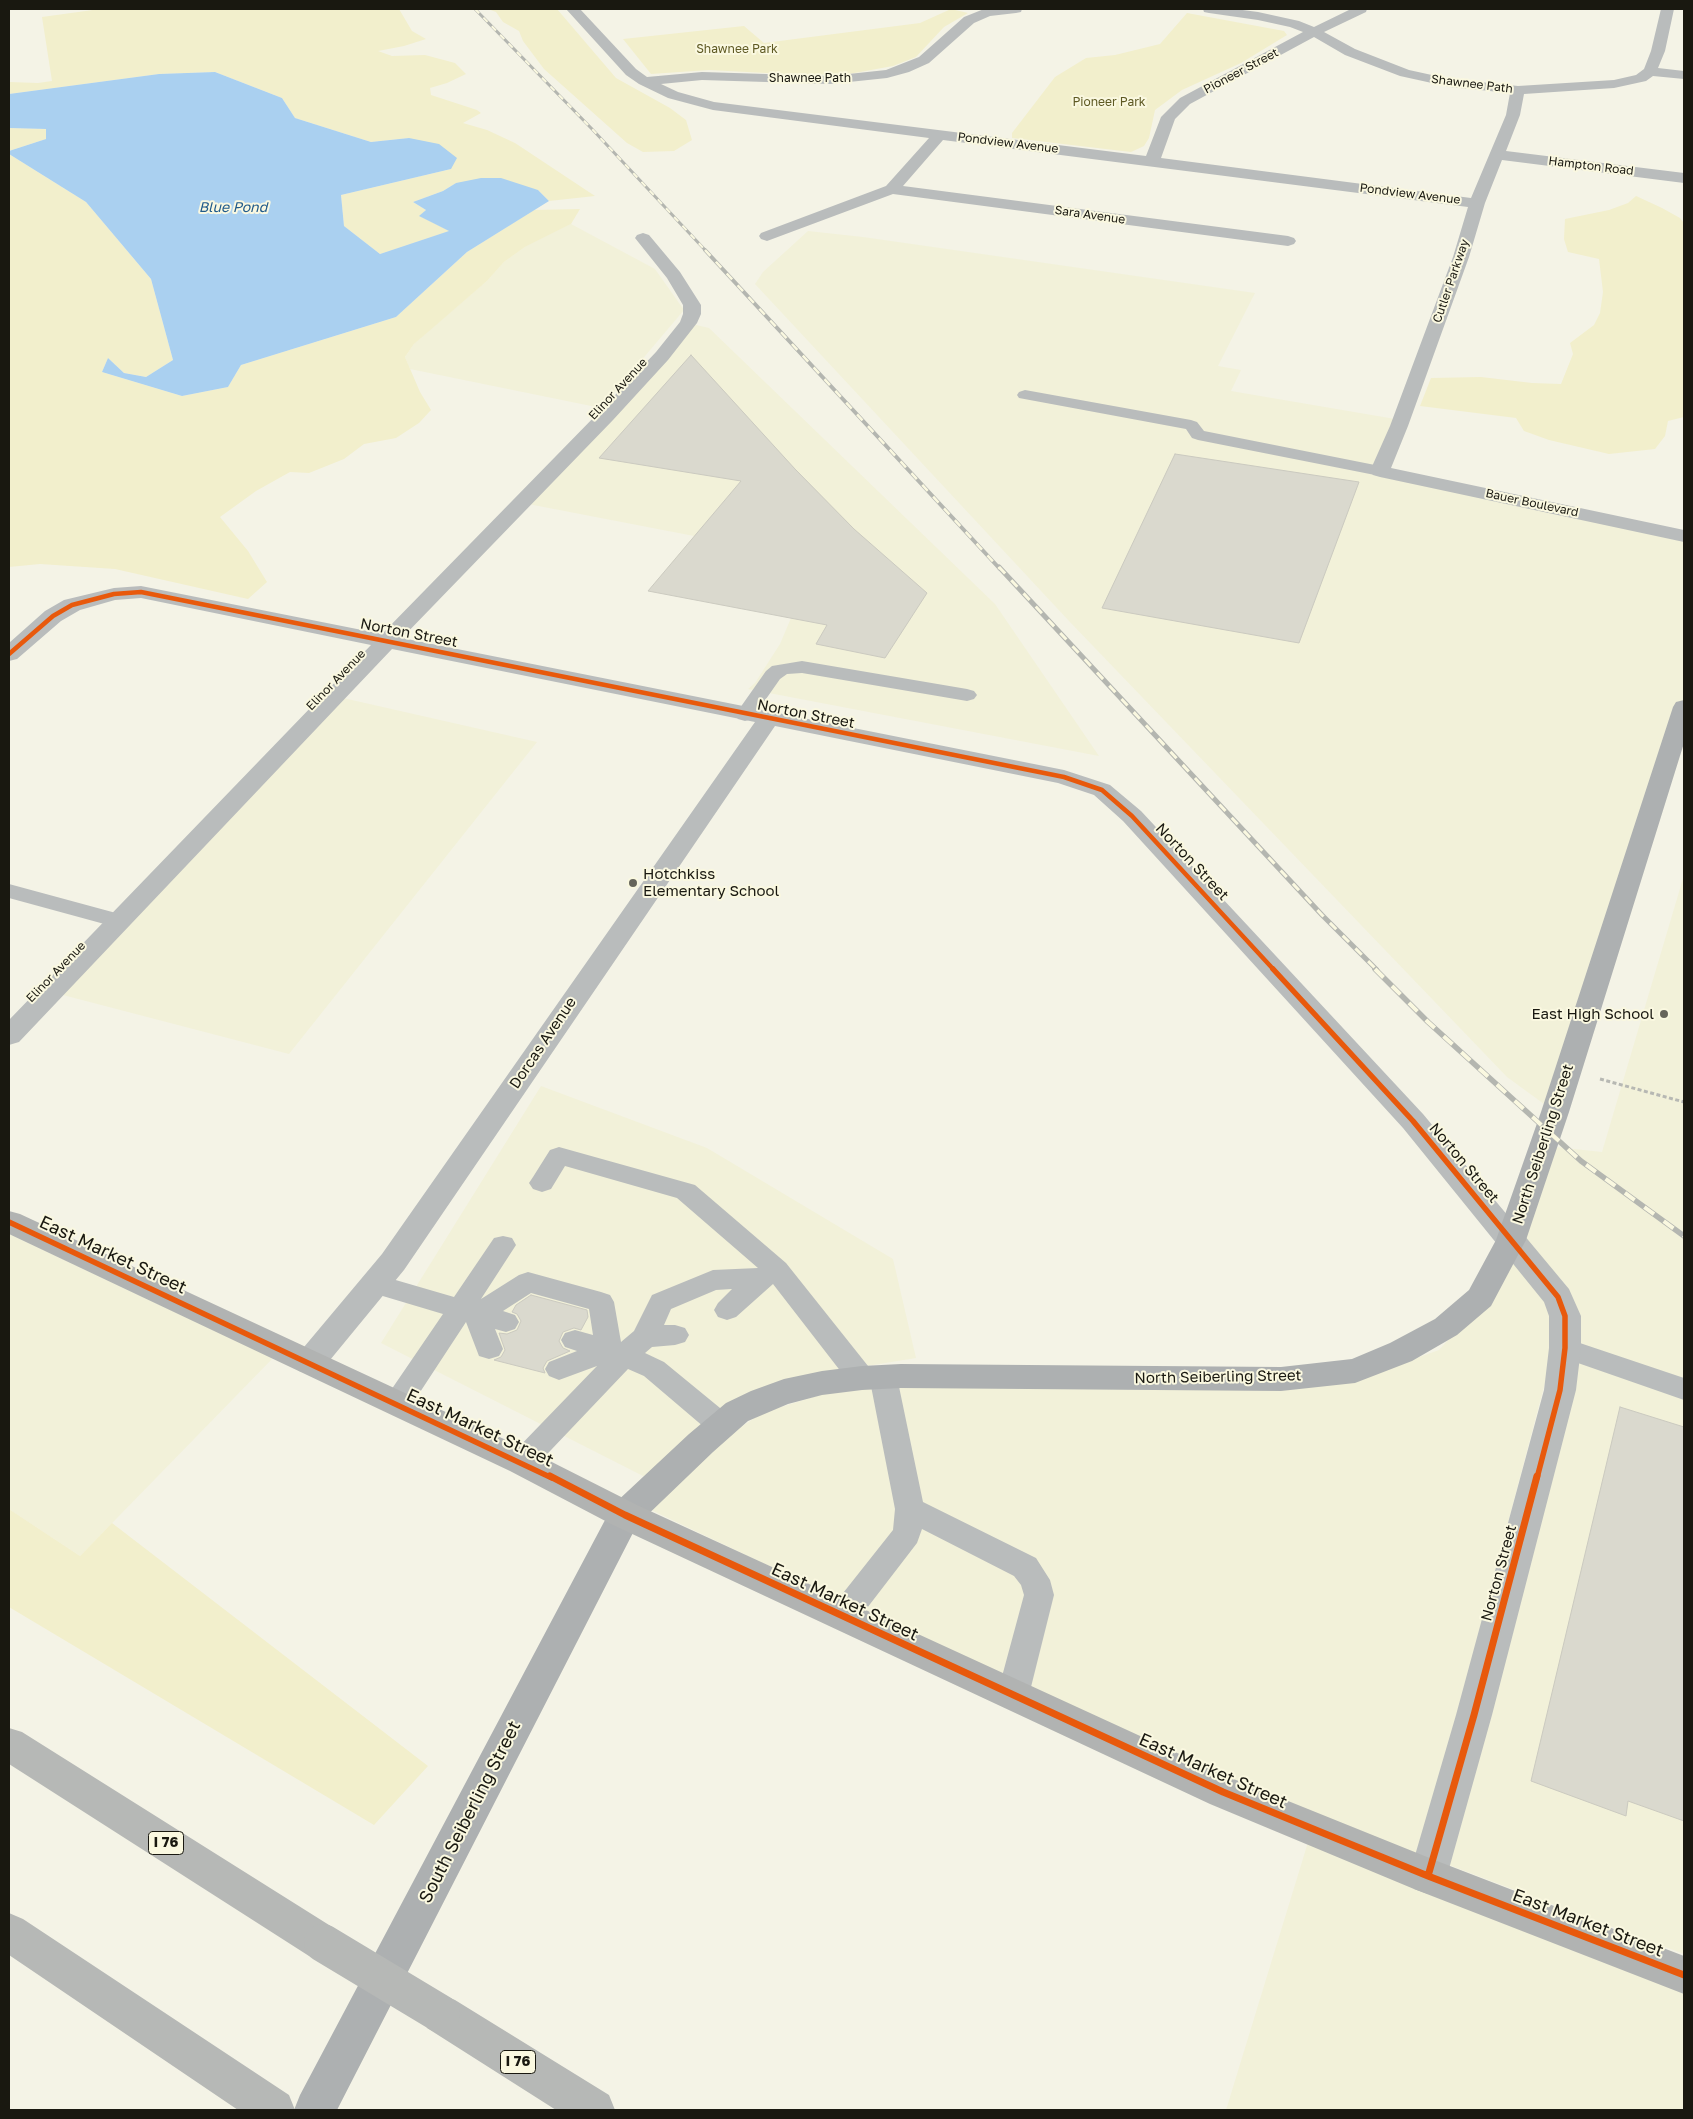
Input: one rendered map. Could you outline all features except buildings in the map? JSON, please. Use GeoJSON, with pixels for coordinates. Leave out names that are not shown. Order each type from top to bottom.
{"type":"FeatureCollection","features":[{"type":"Feature","properties":{"kind":"highway","name":"I 76"},"geometry":{"type":"LineString","coordinates":[[9,1744],[323,1943],[594,2110]]}},
{"type":"Feature","properties":{"kind":"highway"},"geometry":{"type":"LineString","coordinates":[[9,1932],[260,2102]]}},
{"type":"Feature","properties":{"kind":"main road","name":"East Market Street"},"geometry":{"type":"LineString","coordinates":[[9,1222],[522,1462],[625,1514],[1223,1792],[1428,1876],[1684,1976]]}},
{"type":"Feature","properties":{"kind":"street","name":"Pondview Avenue"},"geometry":{"type":"LineString","coordinates":[[573,9],[631,72],[644,81],[690,101],[713,106],[1477,203]]}},
{"type":"Feature","properties":{"kind":"street","name":"Shawnee Path"},"geometry":{"type":"LineString","coordinates":[[644,81],[702,76],[830,80],[886,74],[924,60],[961,25],[981,10],[1016,9]]}},
{"type":"Feature","properties":{"kind":"street","name":"Shawnee Path"},"geometry":{"type":"LineString","coordinates":[[1209,9],[1277,20],[1314,32],[1350,52],[1406,73],[1450,84],[1518,90],[1614,84],[1641,78],[1650,71]]}},
{"type":"Feature","properties":{"kind":"street","name":"Pioneer Street"},"geometry":{"type":"LineString","coordinates":[[1152,161],[1168,117],[1185,101],[1361,9]]}},
{"type":"Feature","properties":{"kind":"street"},"geometry":{"type":"LineString","coordinates":[[1668,9],[1658,51],[1650,71],[1684,75]]}},
{"type":"Feature","properties":{"kind":"street","name":"Cutler Parkway"},"geometry":{"type":"LineString","coordinates":[[1380,470],[1399,426],[1461,257],[1477,203],[1513,115],[1518,90]]}},
{"type":"Feature","properties":{"kind":"street"},"geometry":{"type":"LineString","coordinates":[[767,236],[892,189],[940,134]]}},
{"type":"Feature","properties":{"kind":"street","name":"Hampton Road"},"geometry":{"type":"LineString","coordinates":[[1498,155],[1684,178]]}},
{"type":"Feature","properties":{"kind":"street","name":"Sara Avenue"},"geometry":{"type":"LineString","coordinates":[[892,189],[1288,241]]}},
{"type":"Feature","properties":{"kind":"street","name":"Elinor Avenue"},"geometry":{"type":"LineString","coordinates":[[9,1036],[662,356],[688,322],[692,314],[692,305],[688,296],[643,238]]}},
{"type":"Feature","properties":{"kind":"street","name":"Bauer Boulevard"},"geometry":{"type":"LineString","coordinates":[[1380,470],[1684,536]]}},
{"type":"Feature","properties":{"kind":"street","name":"Norton Street"},"geometry":{"type":"LineString","coordinates":[[9,654],[53,616],[72,605],[114,594],[141,592],[757,717],[1064,777],[1102,790],[1132,816],[1413,1121],[1558,1297],[1565,1316],[1565,1348],[1560,1390],[1474,1715],[1428,1876]]}},
{"type":"Feature","properties":{"kind":"street","name":"North Seiberling Street"},"geometry":{"type":"LineString","coordinates":[[625,1514],[737,1412],[784,1392],[822,1383],[872,1377],[1281,1379],[1356,1371],[1401,1352],[1446,1327],[1480,1298],[1511,1240],[1555,1112],[1684,707]]}},
{"type":"Feature","properties":{"kind":"street","name":"Dorcas Avenue"},"geometry":{"type":"LineString","coordinates":[[310,1362],[393,1262],[553,1028],[757,717]]}},
{"type":"Feature","properties":{"kind":"street","name":"South Seiberling Street"},"geometry":{"type":"LineString","coordinates":[[314,2110],[625,1514]]}},
{"type":"Feature","properties":{"kind":"lane"},"geometry":{"type":"LineString","coordinates":[[1025,396],[1191,425],[1198,435],[1380,470]]}},
{"type":"Feature","properties":{"kind":"lane"},"geometry":{"type":"LineString","coordinates":[[757,717],[772,675],[779,670],[787,668],[802,667],[967,695]]}},
{"type":"Feature","properties":{"kind":"lane"},"geometry":{"type":"LineString","coordinates":[[9,891],[119,921]]}},
{"type":"Feature","properties":{"kind":"lane"},"geometry":{"type":"LineString","coordinates":[[542,1183],[559,1156],[686,1191],[872,1377],[910,1509],[907,1534],[843,1616]]}},
{"type":"Feature","properties":{"kind":"lane"},"geometry":{"type":"LineString","coordinates":[[397,1404],[469,1312],[503,1245]]}},
{"type":"Feature","properties":{"kind":"lane"},"geometry":{"type":"LineString","coordinates":[[727,1310],[768,1275]]}},
{"type":"Feature","properties":{"kind":"lane"},"geometry":{"type":"LineString","coordinates":[[645,1337],[661,1302],[713,1280],[768,1275]]}},
{"type":"Feature","properties":{"kind":"lane"},"geometry":{"type":"LineString","coordinates":[[469,1312],[528,1282],[601,1302],[617,1352]]}},
{"type":"Feature","properties":{"kind":"lane"},"geometry":{"type":"LineString","coordinates":[[375,1284],[506,1322]]}},
{"type":"Feature","properties":{"kind":"lane"},"geometry":{"type":"LineString","coordinates":[[469,1312],[489,1349]]}},
{"type":"Feature","properties":{"kind":"lane"},"geometry":{"type":"LineString","coordinates":[[560,1369],[617,1352],[645,1337],[675,1334]]}},
{"type":"Feature","properties":{"kind":"lane"},"geometry":{"type":"LineString","coordinates":[[576,1340],[617,1352],[654,1369],[721,1425]]}},
{"type":"Feature","properties":{"kind":"lane"},"geometry":{"type":"LineString","coordinates":[[1565,1348],[1684,1389]]}},
{"type":"Feature","properties":{"kind":"lane"},"geometry":{"type":"LineString","coordinates":[[522,1462],[617,1352]]}},
{"type":"Feature","properties":{"kind":"lane"},"geometry":{"type":"LineString","coordinates":[[910,1509],[1025,1567],[1035,1580],[1039,1595],[1014,1695]]}},
{"type":"Feature","properties":{"kind":"path"},"geometry":{"type":"LineString","coordinates":[[1638,1089],[1684,1102]]}},
{"type":"Feature","properties":{"kind":"shaded area"},"geometry":{"type":"Polygon","coordinates":[[[571,224],[655,269],[684,310],[601,408],[410,369],[405,357],[414,344],[487,281],[504,262],[525,247],[571,224]]]}},
{"type":"Feature","properties":{"kind":"shaded area"},"geometry":{"type":"Polygon","coordinates":[[[808,231],[863,237],[1255,293],[1218,366],[1241,370],[1231,391],[1401,420],[1380,471],[1684,536],[1684,707],[1555,1112],[1507,1077],[1069,621],[755,284],[763,272],[808,231]]]}},
{"type":"Feature","properties":{"kind":"shaded area"},"geometry":{"type":"Polygon","coordinates":[[[688,323],[709,328],[995,604],[1099,756],[748,689],[755,683],[780,644],[791,618],[648,591],[694,536],[523,503],[688,323]]]}},
{"type":"Feature","properties":{"kind":"shaded area"},"geometry":{"type":"Polygon","coordinates":[[[343,698],[537,742],[289,1054],[59,994],[343,698]]]}},
{"type":"Feature","properties":{"kind":"shaded area"},"geometry":{"type":"Polygon","coordinates":[[[1684,875],[1684,1954],[1449,1865],[1574,1385],[1581,1329],[1565,1284],[1523,1239],[1556,1147],[1602,1152],[1684,875]]]}},
{"type":"Feature","properties":{"kind":"shaded area"},"geometry":{"type":"Polygon","coordinates":[[[541,1086],[707,1148],[893,1259],[916,1358],[830,1372],[647,1478],[381,1343],[541,1086]]]}},
{"type":"Feature","properties":{"kind":"shaded area"},"geometry":{"type":"Polygon","coordinates":[[[9,1234],[273,1358],[80,1556],[9,1509],[9,1234]]]}},
{"type":"Feature","properties":{"kind":"shaded area"},"geometry":{"type":"Polygon","coordinates":[[[1516,1258],[1547,1296],[1554,1349],[1419,1859],[1230,1785],[647,1508],[704,1452],[762,1413],[845,1387],[1366,1376],[1439,1350],[1476,1309],[1516,1258]]]}},
{"type":"Feature","properties":{"kind":"shaded area"},"geometry":{"type":"Polygon","coordinates":[[[1309,1839],[1684,1986],[1684,2110],[1226,2110],[1309,1839]]]}},
{"type":"Feature","properties":{"kind":"green space"},"geometry":{"type":"Polygon","coordinates":[[[100,9],[399,9],[412,31],[426,39],[378,51],[392,56],[425,55],[455,63],[466,74],[447,83],[430,88],[431,95],[477,110],[481,113],[463,123],[487,130],[515,143],[595,196],[549,201],[538,190],[456,183],[443,191],[413,202],[426,210],[420,216],[450,231],[380,254],[344,226],[341,195],[451,169],[409,138],[371,142],[295,118],[282,98],[215,72],[159,74],[9,94],[9,82],[38,83],[52,81],[42,17],[100,9]]]}},
{"type":"Feature","properties":{"kind":"green space"},"geometry":{"type":"Polygon","coordinates":[[[488,9],[557,9],[616,78],[670,108],[686,120],[692,140],[674,151],[643,152],[627,143],[544,69],[523,41],[519,31],[503,22],[496,12],[488,9]]]}},
{"type":"Feature","properties":{"kind":"green space","name":"Shawnee Park"},"geometry":{"type":"Polygon","coordinates":[[[951,9],[968,13],[944,27],[916,57],[893,66],[849,74],[805,75],[709,70],[651,74],[623,39],[744,26],[764,43],[920,23],[951,9]]]}},
{"type":"Feature","properties":{"kind":"green space","name":"Pioneer Park"},"geometry":{"type":"Polygon","coordinates":[[[1187,13],[1284,31],[1287,35],[1241,63],[1182,90],[1155,110],[1149,138],[1144,146],[1131,152],[1012,138],[1012,133],[1055,77],[1086,58],[1115,55],[1160,44],[1187,13]]]}},
{"type":"Feature","properties":{"kind":"green space"},"geometry":{"type":"Polygon","coordinates":[[[9,128],[46,129],[46,139],[9,151],[9,128]]]}},
{"type":"Feature","properties":{"kind":"green space"},"geometry":{"type":"Polygon","coordinates":[[[9,154],[86,202],[151,279],[173,360],[146,377],[124,373],[108,358],[102,372],[182,396],[228,387],[241,365],[396,317],[467,252],[534,210],[580,209],[571,224],[525,247],[504,262],[487,281],[414,344],[405,357],[420,392],[431,410],[419,423],[396,438],[364,444],[344,459],[309,473],[290,472],[256,491],[220,517],[248,551],[267,582],[248,599],[115,569],[40,564],[9,567],[9,154]]]}},
{"type":"Feature","properties":{"kind":"green space"},"geometry":{"type":"Polygon","coordinates":[[[1636,196],[1680,218],[1684,223],[1684,417],[1668,421],[1665,436],[1655,449],[1609,454],[1549,440],[1524,431],[1516,418],[1420,406],[1431,378],[1481,377],[1532,383],[1561,384],[1573,354],[1570,343],[1594,325],[1600,313],[1603,292],[1599,259],[1568,252],[1564,239],[1565,219],[1609,210],[1628,203],[1636,196]]]}},
{"type":"Feature","properties":{"kind":"green space"},"geometry":{"type":"Polygon","coordinates":[[[9,1509],[80,1556],[112,1523],[428,1766],[374,1825],[9,1607],[9,1509]]]}},
{"type":"Feature","properties":{"kind":"water","name":"Blue Pond"},"geometry":{"type":"Polygon","coordinates":[[[215,72],[282,98],[295,118],[371,142],[409,138],[439,144],[457,158],[451,169],[341,195],[344,226],[380,254],[449,231],[419,216],[426,210],[413,202],[443,191],[456,183],[481,178],[501,178],[538,190],[549,201],[467,252],[396,317],[241,365],[228,387],[182,396],[102,372],[108,358],[124,373],[146,377],[173,360],[151,279],[86,202],[9,154],[9,151],[46,139],[46,129],[9,128],[9,94],[159,74],[215,72]]]}},
{"type":"Feature","properties":{"kind":"railway"},"geometry":{"type":"LineString","coordinates":[[475,9],[592,129],[706,251]]}},
{"type":"Feature","properties":{"kind":"railway"},"geometry":{"type":"LineString","coordinates":[[705,250],[1000,569]]}},
{"type":"Feature","properties":{"kind":"railway"},"geometry":{"type":"LineString","coordinates":[[999,567],[1322,915],[1377,970]]}},
{"type":"Feature","properties":{"kind":"railway"},"geometry":{"type":"LineString","coordinates":[[1375,969],[1428,1022],[1581,1161],[1684,1236]]}},
{"type":"Feature","properties":{"kind":"cycle path"},"geometry":{"type":"LineString","coordinates":[[9,654],[53,616],[72,605],[114,594],[141,592],[1064,777],[1102,790],[1132,816],[1413,1121],[1558,1297],[1565,1316],[1565,1348],[1560,1390],[1474,1715],[1428,1876]]}},
{"type":"Feature","properties":{"kind":"cycle path"},"geometry":{"type":"LineString","coordinates":[[9,1222],[522,1462],[625,1515],[1223,1792],[1428,1876],[1684,1975]]}},
{"type":"Feature","properties":{"kind":"place","name":"Hotchkiss Elementary School"},"geometry":{"type":"Point","coordinates":[633,883]}},
{"type":"Feature","properties":{"kind":"place","name":"East High School"},"geometry":{"type":"Point","coordinates":[1664,1014]}}]}
